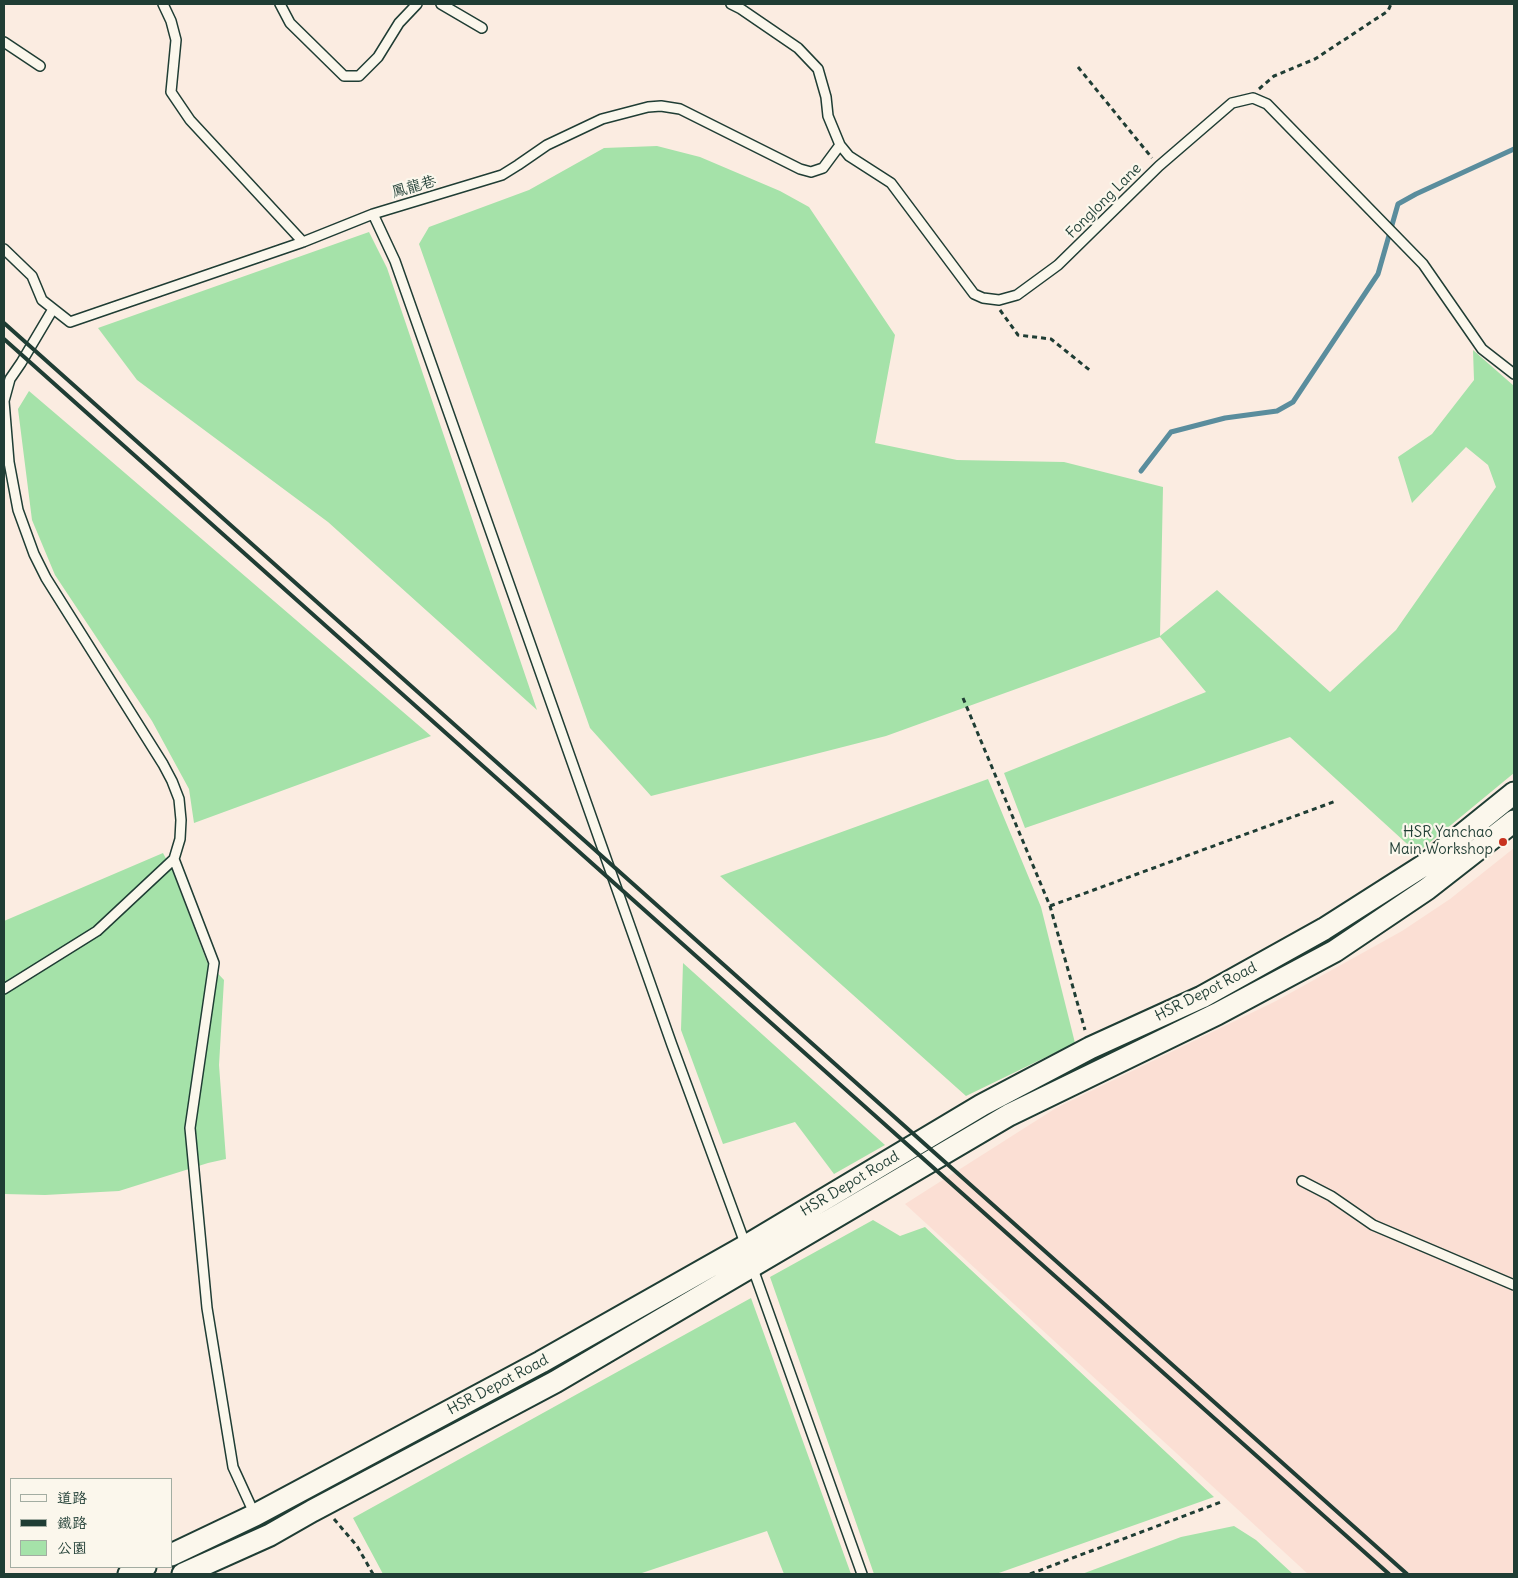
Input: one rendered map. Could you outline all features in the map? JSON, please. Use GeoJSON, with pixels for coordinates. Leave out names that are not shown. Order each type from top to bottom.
{"type":"FeatureCollection","features":[{"type":"Feature","properties":{"kind":"street","name":"HSR Depot Road"},"geometry":{"type":"LineString","coordinates":[[183,1574],[270,1535],[555,1382],[982,1105],[1090,1048],[1202,997],[1324,928],[1426,864],[1514,793]]}},
{"type":"Feature","properties":{"kind":"street","name":"HSR Depot Road"},"geometry":{"type":"LineString","coordinates":[[172,1554],[255,1515],[541,1362],[749,1256],[1009,1115],[1217,1014],[1335,951],[1427,889],[1514,821]]}},
{"type":"Feature","properties":{"kind":"street"},"geometry":{"type":"LineString","coordinates":[[129,1574],[143,1568]]}},
{"type":"Feature","properties":{"kind":"lane"},"geometry":{"type":"LineString","coordinates":[[163,4],[171,21],[176,40],[170,92],[190,120],[303,242]]}},
{"type":"Feature","properties":{"kind":"lane"},"geometry":{"type":"LineString","coordinates":[[280,4],[290,23],[344,76],[359,76],[378,57],[399,23],[417,4]]}},
{"type":"Feature","properties":{"kind":"lane"},"geometry":{"type":"LineString","coordinates":[[440,4],[482,28]]}},
{"type":"Feature","properties":{"kind":"lane"},"geometry":{"type":"LineString","coordinates":[[731,4],[741,8],[798,48],[818,69],[826,97],[828,116],[840,145],[849,156],[891,184],[974,294],[993,300]]}},
{"type":"Feature","properties":{"kind":"lane"},"geometry":{"type":"LineString","coordinates":[[4,42],[40,66]]}},
{"type":"Feature","properties":{"kind":"lane"},"geometry":{"type":"LineString","coordinates":[[1253,98],[1267,104],[1423,264],[1482,349],[1514,374]]}},
{"type":"Feature","properties":{"kind":"lane","name":"Fonglong Lane"},"geometry":{"type":"LineString","coordinates":[[993,300],[1017,295],[1058,265],[1158,166],[1232,103],[1253,98]]}},
{"type":"Feature","properties":{"kind":"lane","name":"鳳龍巷"},"geometry":{"type":"LineString","coordinates":[[4,249],[32,276],[42,300],[70,322],[303,242],[373,214],[502,175],[547,145],[602,119],[648,107],[661,106],[680,109],[800,169],[811,172],[823,168],[840,145]]}},
{"type":"Feature","properties":{"kind":"lane"},"geometry":{"type":"LineString","coordinates":[[373,214],[395,261],[672,1045],[862,1574]]}},
{"type":"Feature","properties":{"kind":"lane"},"geometry":{"type":"LineString","coordinates":[[4,989],[97,931],[174,859],[180,839],[179,799],[172,781],[158,755],[46,578],[34,554],[18,510],[9,462],[4,401],[10,379],[53,309]]}},
{"type":"Feature","properties":{"kind":"lane"},"geometry":{"type":"LineString","coordinates":[[174,859],[214,963],[190,1128],[207,1308],[233,1467],[255,1515]]}},
{"type":"Feature","properties":{"kind":"lane"},"geometry":{"type":"LineString","coordinates":[[1302,1180],[1331,1196],[1373,1225],[1514,1285]]}},
{"type":"Feature","properties":{"kind":"path"},"geometry":{"type":"LineString","coordinates":[[1253,98],[1260,87],[1274,76],[1315,59],[1388,11],[1391,4]]}},
{"type":"Feature","properties":{"kind":"path"},"geometry":{"type":"LineString","coordinates":[[1078,67],[1158,166]]}},
{"type":"Feature","properties":{"kind":"path"},"geometry":{"type":"LineString","coordinates":[[993,300],[1018,334],[1051,339],[1092,372]]}},
{"type":"Feature","properties":{"kind":"path"},"geometry":{"type":"LineString","coordinates":[[963,698],[1050,906],[1090,1048]]}},
{"type":"Feature","properties":{"kind":"path"},"geometry":{"type":"LineString","coordinates":[[1050,906],[1336,801]]}},
{"type":"Feature","properties":{"kind":"path"},"geometry":{"type":"LineString","coordinates":[[1030,1574],[1221,1502]]}},
{"type":"Feature","properties":{"kind":"shaded area"},"geometry":{"type":"Polygon","coordinates":[[[1514,848],[1514,1574],[1308,1574],[905,1204],[1056,1108],[1276,1001],[1402,931],[1450,899],[1514,848]]]}},
{"type":"Feature","properties":{"kind":"green space"},"geometry":{"type":"Polygon","coordinates":[[[657,146],[700,157],[780,191],[809,207],[895,335],[875,443],[957,460],[1064,462],[1163,487],[1160,636],[1217,590],[1330,692],[1396,630],[1496,487],[1488,465],[1466,447],[1412,503],[1398,457],[1432,434],[1474,380],[1473,350],[1514,386],[1514,773],[1417,853],[1290,737],[1025,828],[1004,773],[1206,692],[1160,637],[886,736],[651,796],[590,728],[419,244],[429,227],[529,190],[604,148],[657,146]]]}},
{"type":"Feature","properties":{"kind":"green space"},"geometry":{"type":"Polygon","coordinates":[[[369,232],[387,268],[537,710],[328,522],[137,380],[98,328],[369,232]]]}},
{"type":"Feature","properties":{"kind":"green space"},"geometry":{"type":"Polygon","coordinates":[[[29,391],[431,736],[194,823],[189,789],[152,721],[55,575],[32,520],[18,409],[29,391]]]}},
{"type":"Feature","properties":{"kind":"green space"},"geometry":{"type":"Polygon","coordinates":[[[988,779],[1041,907],[1075,1043],[966,1096],[720,876],[988,779]]]}},
{"type":"Feature","properties":{"kind":"green space"},"geometry":{"type":"Polygon","coordinates":[[[163,853],[173,872],[207,962],[224,980],[219,1065],[226,1159],[119,1191],[45,1195],[4,1194],[4,921],[163,853]]]}},
{"type":"Feature","properties":{"kind":"green space"},"geometry":{"type":"Polygon","coordinates":[[[683,963],[885,1145],[834,1174],[795,1122],[723,1144],[681,1030],[683,963]]]}},
{"type":"Feature","properties":{"kind":"green space"},"geometry":{"type":"Polygon","coordinates":[[[873,1220],[900,1236],[925,1227],[1214,1497],[996,1574],[874,1574],[770,1277],[873,1220]]]}},
{"type":"Feature","properties":{"kind":"green space"},"geometry":{"type":"Polygon","coordinates":[[[751,1298],[851,1574],[784,1574],[767,1531],[639,1574],[383,1574],[353,1518],[751,1298]]]}},
{"type":"Feature","properties":{"kind":"green space"},"geometry":{"type":"Polygon","coordinates":[[[1234,1526],[1256,1540],[1293,1574],[1082,1574],[1181,1537],[1234,1526]]]}},
{"type":"Feature","properties":{"kind":"waterway"},"geometry":{"type":"LineString","coordinates":[[1141,471],[1171,432],[1225,418],[1277,411],[1293,402],[1378,274],[1398,204],[1514,149]]}},
{"type":"Feature","properties":{"kind":"railway"},"geometry":{"type":"LineString","coordinates":[[4,323],[1407,1574]]}},
{"type":"Feature","properties":{"kind":"railway"},"geometry":{"type":"LineString","coordinates":[[4,339],[1389,1574]]}},
{"type":"Feature","properties":{"kind":"place","name":"HSR Yanchao Main Workshop"},"geometry":{"type":"Point","coordinates":[1503,842]}}]}
